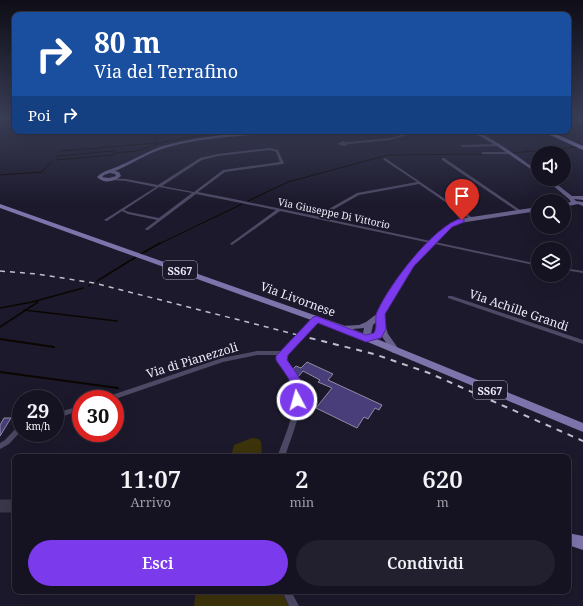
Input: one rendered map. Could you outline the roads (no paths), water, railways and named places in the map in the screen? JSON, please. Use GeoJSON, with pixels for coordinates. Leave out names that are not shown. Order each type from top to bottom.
{"type":"FeatureCollection","features":[{"type":"Feature","properties":{"kind":"main road","name":"Via Livornese"},"geometry":{"type":"LineString","coordinates":[[0,206],[342,328],[583,428]]}},
{"type":"Feature","properties":{"kind":"main road"},"geometry":{"type":"LineString","coordinates":[[571,540],[583,543]]}},
{"type":"Feature","properties":{"kind":"street"},"geometry":{"type":"LineString","coordinates":[[127,165],[112,179],[103,180],[99,177],[102,174],[127,165],[152,152],[170,146]]}},
{"type":"Feature","properties":{"kind":"street"},"geometry":{"type":"LineString","coordinates":[[500,146],[531,168]]}},
{"type":"Feature","properties":{"kind":"street"},"geometry":{"type":"LineString","coordinates":[[106,220],[198,160],[214,155],[274,149],[278,151],[283,162],[279,164],[225,171],[147,229]]}},
{"type":"Feature","properties":{"kind":"street"},"geometry":{"type":"LineString","coordinates":[[483,153],[510,153]]}},
{"type":"Feature","properties":{"kind":"street"},"geometry":{"type":"LineString","coordinates":[[385,159],[471,218]]}},
{"type":"Feature","properties":{"kind":"street"},"geometry":{"type":"LineString","coordinates":[[442,159],[521,212]]}},
{"type":"Feature","properties":{"kind":"street"},"geometry":{"type":"LineString","coordinates":[[109,172],[118,175]]}},
{"type":"Feature","properties":{"kind":"street","name":"Via Giuseppe Di Vittorio"},"geometry":{"type":"LineString","coordinates":[[118,175],[126,180]]}},
{"type":"Feature","properties":{"kind":"street","name":"Via Giuseppe Di Vittorio"},"geometry":{"type":"LineString","coordinates":[[112,179],[126,180],[195,193],[531,264]]}},
{"type":"Feature","properties":{"kind":"street"},"geometry":{"type":"LineString","coordinates":[[320,219],[328,211],[358,194],[419,183]]}},
{"type":"Feature","properties":{"kind":"street"},"geometry":{"type":"LineString","coordinates":[[556,186],[578,198],[581,204],[564,205],[578,198]]}},
{"type":"Feature","properties":{"kind":"street"},"geometry":{"type":"LineString","coordinates":[[452,206],[462,220]]}},
{"type":"Feature","properties":{"kind":"street"},"geometry":{"type":"LineString","coordinates":[[122,210],[128,213],[159,219]]}},
{"type":"Feature","properties":{"kind":"street"},"geometry":{"type":"LineString","coordinates":[[232,244],[279,210]]}},
{"type":"Feature","properties":{"kind":"street"},"geometry":{"type":"LineString","coordinates":[[342,328],[360,327],[369,324],[381,314],[410,265],[450,226],[462,220],[471,218],[531,210]]}},
{"type":"Feature","properties":{"kind":"street"},"geometry":{"type":"LineString","coordinates":[[571,270],[583,272]]}},
{"type":"Feature","properties":{"kind":"street","name":"Via Achille Grandi"},"geometry":{"type":"LineString","coordinates":[[450,297],[583,342]]}},
{"type":"Feature","properties":{"kind":"street"},"geometry":{"type":"LineString","coordinates":[[369,324],[366,338],[378,335],[381,329],[381,314]]}},
{"type":"Feature","properties":{"kind":"street"},"geometry":{"type":"LineString","coordinates":[[282,454],[295,413],[298,387],[281,356],[316,319]]}},
{"type":"Feature","properties":{"kind":"street"},"geometry":{"type":"LineString","coordinates":[[381,329],[387,341],[396,351]]}},
{"type":"Feature","properties":{"kind":"street","name":"Via di Pianezzoli"},"geometry":{"type":"LineString","coordinates":[[124,394],[222,360],[257,353],[284,353]]}},
{"type":"Feature","properties":{"kind":"street"},"geometry":{"type":"LineString","coordinates":[[0,446],[12,437]]}},
{"type":"Feature","properties":{"kind":"street"},"geometry":{"type":"LineString","coordinates":[[288,594],[294,606]]}},
{"type":"Feature","properties":{"kind":"waterway"},"geometry":{"type":"LineString","coordinates":[[61,151],[118,146]]}},
{"type":"Feature","properties":{"kind":"waterway"},"geometry":{"type":"LineString","coordinates":[[114,153],[137,151],[151,146]]}},
{"type":"Feature","properties":{"kind":"waterway"},"geometry":{"type":"LineString","coordinates":[[513,153],[577,147]]}},
{"type":"Feature","properties":{"kind":"waterway"},"geometry":{"type":"LineString","coordinates":[[57,156],[114,151],[114,153]]}},
{"type":"Feature","properties":{"kind":"waterway"},"geometry":{"type":"LineString","coordinates":[[56,160],[113,155],[114,153]]}},
{"type":"Feature","properties":{"kind":"waterway"},"geometry":{"type":"LineString","coordinates":[[248,201],[288,182],[388,155],[483,154]]}},
{"type":"Feature","properties":{"kind":"waterway"},"geometry":{"type":"LineString","coordinates":[[0,175],[42,172],[52,161]]}},
{"type":"Feature","properties":{"kind":"waterway"},"geometry":{"type":"LineString","coordinates":[[159,244],[242,204]]}},
{"type":"Feature","properties":{"kind":"waterway"},"geometry":{"type":"LineString","coordinates":[[141,254],[160,243]]}},
{"type":"Feature","properties":{"kind":"waterway"},"geometry":{"type":"LineString","coordinates":[[97,281],[136,257]]}},
{"type":"Feature","properties":{"kind":"waterway"},"geometry":{"type":"LineString","coordinates":[[0,308],[32,302],[83,288]]}},
{"type":"Feature","properties":{"kind":"waterway"},"geometry":{"type":"LineString","coordinates":[[26,310],[38,302]]}},
{"type":"Feature","properties":{"kind":"waterway"},"geometry":{"type":"LineString","coordinates":[[0,327],[26,310]]}},
{"type":"Feature","properties":{"kind":"waterway"},"geometry":{"type":"LineString","coordinates":[[26,310],[117,321]]}},
{"type":"Feature","properties":{"kind":"waterway"},"geometry":{"type":"LineString","coordinates":[[0,339],[54,347]]}},
{"type":"Feature","properties":{"kind":"waterway"},"geometry":{"type":"LineString","coordinates":[[0,372],[118,388]]}},
{"type":"Feature","properties":{"kind":"tunnel"},"geometry":{"type":"LineString","coordinates":[[0,506],[12,506]]}},
{"type":"Feature","properties":{"kind":"railway"},"geometry":{"type":"LineString","coordinates":[[0,271],[37,274],[94,283],[302,336]]}},
{"type":"Feature","properties":{"kind":"railway"},"geometry":{"type":"LineString","coordinates":[[298,335],[302,336]]}},
{"type":"Feature","properties":{"kind":"railway"},"geometry":{"type":"LineString","coordinates":[[302,336],[374,354],[429,373],[583,441]]}}]}
